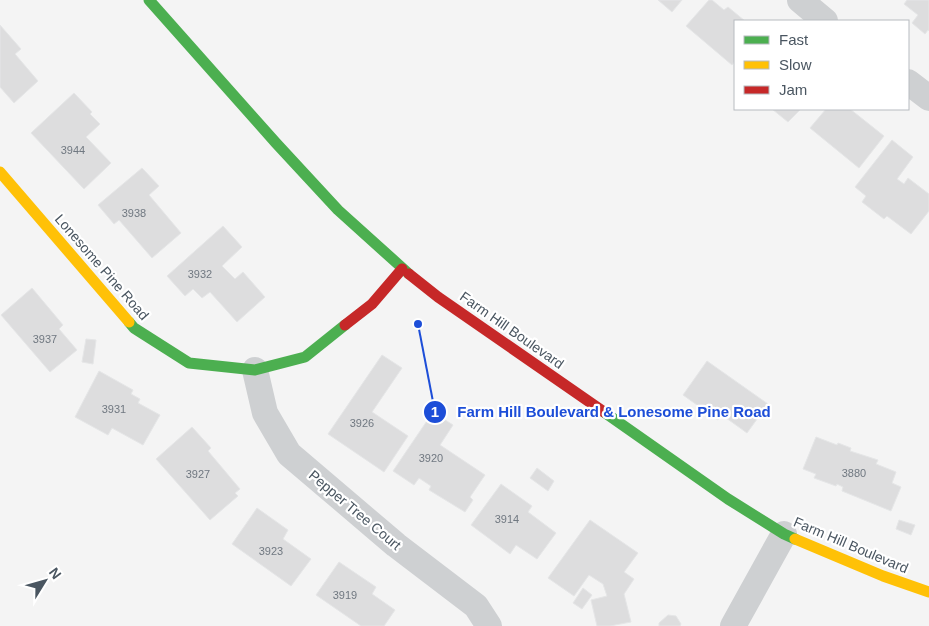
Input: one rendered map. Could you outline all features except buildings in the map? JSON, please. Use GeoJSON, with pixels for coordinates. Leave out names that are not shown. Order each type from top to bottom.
{"type":"FeatureCollection","features":[{"type":"Feature","properties":{"kind":"main road","name":"Farm Hill Boulevard"},"geometry":{"type":"LineString","coordinates":[[149,0],[338,210],[402,269],[438,298],[728,499],[784,534],[883,576],[929,592]]}},
{"type":"Feature","properties":{"kind":"main road","name":"Lonesome Pine Road"},"geometry":{"type":"LineString","coordinates":[[0,172],[134,328],[189,364],[255,370],[306,357],[372,304],[402,269]]}},
{"type":"Feature","properties":{"kind":"street"},"geometry":{"type":"LineString","coordinates":[[800,0],[824,20]]}},
{"type":"Feature","properties":{"kind":"street"},"geometry":{"type":"LineString","coordinates":[[909,83],[929,98]]}},
{"type":"Feature","properties":{"kind":"street","name":"Pepper Tree Court"},"geometry":{"type":"LineString","coordinates":[[255,370],[265,413],[290,454],[396,545],[476,606],[489,626]]}},
{"type":"Feature","properties":{"kind":"street"},"geometry":{"type":"LineString","coordinates":[[732,626],[784,534]]}},
{"type":"Feature","properties":{"kind":"traffic: fast"},"geometry":{"type":"LineString","coordinates":[[149,0],[338,210],[409,274]]}},
{"type":"Feature","properties":{"kind":"traffic: fast"},"geometry":{"type":"LineString","coordinates":[[129,322],[134,328],[189,363],[255,370],[305,357],[345,325]]}},
{"type":"Feature","properties":{"kind":"traffic: fast"},"geometry":{"type":"LineString","coordinates":[[604,412],[728,499],[795,539]]}},
{"type":"Feature","properties":{"kind":"traffic: slow"},"geometry":{"type":"LineString","coordinates":[[0,172],[129,322]]}},
{"type":"Feature","properties":{"kind":"traffic: slow"},"geometry":{"type":"LineString","coordinates":[[795,539],[883,576],[929,592]]}},
{"type":"Feature","properties":{"kind":"traffic: jam"},"geometry":{"type":"LineString","coordinates":[[345,325],[372,304],[402,269]]}},
{"type":"Feature","properties":{"kind":"traffic: jam"},"geometry":{"type":"LineString","coordinates":[[409,274],[438,297],[604,412]]}},
{"type":"Feature","properties":{"kind":"place","name":"Farm Hill Boulevard & Lonesome Pine Road"},"geometry":{"type":"Point","coordinates":[418,324]}}]}
